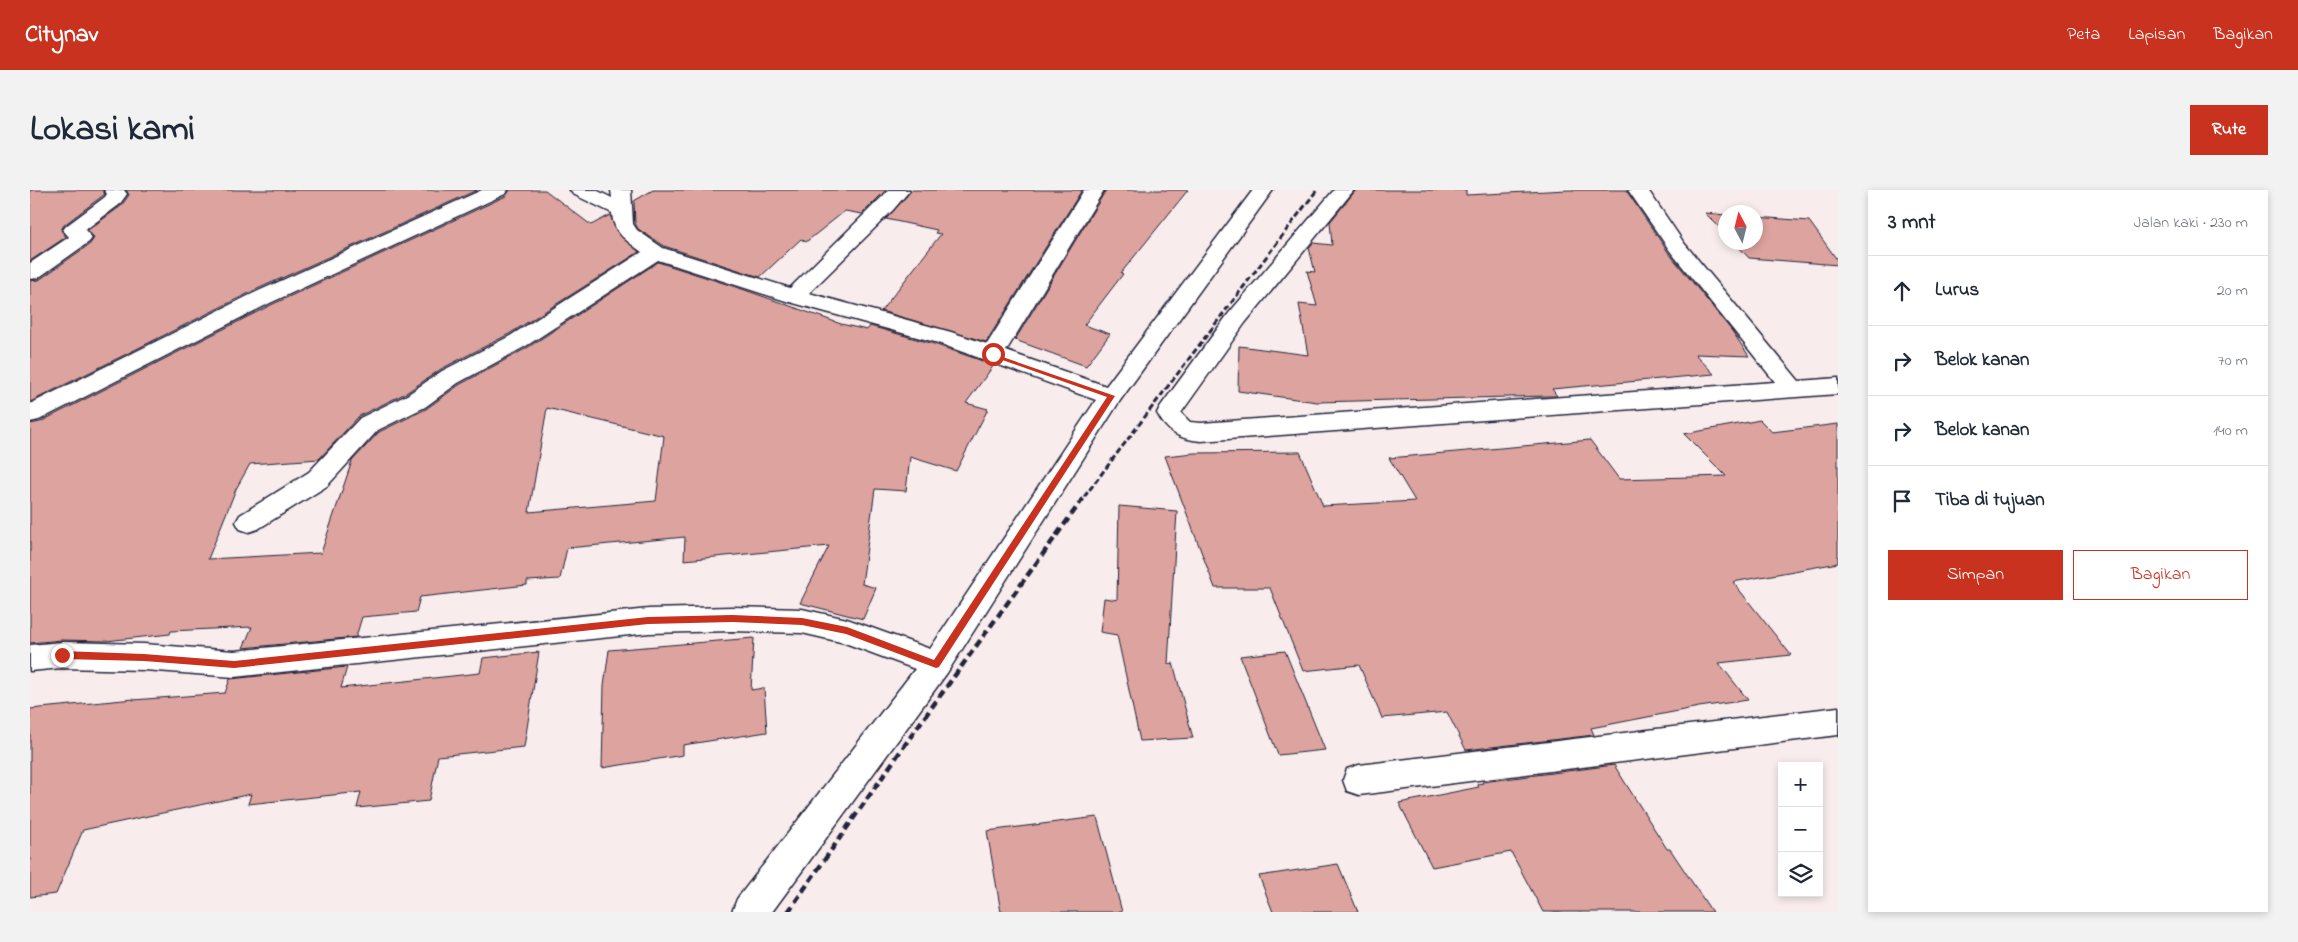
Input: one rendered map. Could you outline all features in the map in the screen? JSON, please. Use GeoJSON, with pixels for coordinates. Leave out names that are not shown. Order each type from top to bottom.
{"type":"FeatureCollection","features":[{"type":"Feature","properties":{"kind":"street"},"geometry":{"type":"LineString","coordinates":[[30,273],[82,238],[73,230],[112,201],[117,194],[114,190]]}},
{"type":"Feature","properties":{"kind":"street"},"geometry":{"type":"LineString","coordinates":[[30,414],[106,374],[347,256],[498,190]]}},
{"type":"Feature","properties":{"kind":"street"},"geometry":{"type":"LineString","coordinates":[[580,190],[621,200],[623,224],[630,234],[656,252],[794,296],[943,337],[1111,396]]}},
{"type":"Feature","properties":{"kind":"street"},"geometry":{"type":"LineString","coordinates":[[794,296],[900,190]]}},
{"type":"Feature","properties":{"kind":"street"},"geometry":{"type":"LineString","coordinates":[[993,354],[1094,190]]}},
{"type":"Feature","properties":{"kind":"street"},"geometry":{"type":"LineString","coordinates":[[750,912],[936,664],[1111,396],[1263,190]]}},
{"type":"Feature","properties":{"kind":"street"},"geometry":{"type":"LineString","coordinates":[[1344,190],[1237,318],[1169,413],[1174,423],[1185,431],[1201,432],[1838,386]]}},
{"type":"Feature","properties":{"kind":"street"},"geometry":{"type":"LineString","coordinates":[[1638,190],[1677,247],[1793,389]]}},
{"type":"Feature","properties":{"kind":"street"},"geometry":{"type":"LineString","coordinates":[[249,522],[318,479],[369,424],[416,400],[450,377],[518,341],[656,252]]}},
{"type":"Feature","properties":{"kind":"street"},"geometry":{"type":"LineString","coordinates":[[30,658],[62,655],[144,657],[234,664],[648,620],[732,619],[802,622],[847,631],[936,664]]}},
{"type":"Feature","properties":{"kind":"street"},"geometry":{"type":"LineString","coordinates":[[1360,780],[1838,721]]}},
{"type":"Feature","properties":{"kind":"building"},"geometry":{"type":"Polygon","coordinates":[[[30,190],[102,190],[105,194],[64,225],[61,230],[66,237],[30,261],[30,190]]]}},
{"type":"Feature","properties":{"kind":"building"},"geometry":{"type":"Polygon","coordinates":[[[126,190],[477,190],[253,291],[30,402],[30,281],[39,280],[90,244],[94,238],[88,230],[121,206],[129,195],[126,190]]]}},
{"type":"Feature","properties":{"kind":"building"},"geometry":{"type":"Polygon","coordinates":[[[510,190],[545,190],[591,225],[610,215],[617,232],[639,252],[509,334],[441,369],[406,393],[359,416],[319,459],[250,464],[236,489],[208,559],[321,553],[352,461],[379,432],[426,409],[459,385],[527,348],[658,262],[841,324],[867,330],[870,326],[934,344],[994,365],[966,403],[988,409],[956,471],[910,457],[906,491],[875,489],[862,584],[876,588],[863,619],[800,603],[829,546],[684,560],[685,537],[567,548],[560,579],[527,581],[527,585],[420,597],[416,612],[362,617],[356,637],[243,648],[252,627],[171,631],[170,634],[106,641],[62,640],[30,643],[30,424],[40,422],[271,305],[506,196],[510,190]],[[547,408],[529,512],[656,501],[664,436],[547,408]]]}},
{"type":"Feature","properties":{"kind":"building"},"geometry":{"type":"Polygon","coordinates":[[[653,190],[886,190],[862,214],[845,211],[806,242],[801,239],[760,277],[664,246],[638,229],[635,223],[634,201],[653,190]]]}},
{"type":"Feature","properties":{"kind":"building"},"geometry":{"type":"Polygon","coordinates":[[[912,190],[1082,190],[986,342],[881,311],[941,234],[935,233],[937,230],[886,219],[912,190]]]}},
{"type":"Feature","properties":{"kind":"building"},"geometry":{"type":"Polygon","coordinates":[[[1106,190],[1188,190],[1121,273],[1123,274],[1084,325],[1110,334],[1086,366],[1015,340],[1106,190]]]}},
{"type":"Feature","properties":{"kind":"building"},"geometry":{"type":"Polygon","coordinates":[[[1356,190],[1466,190],[1466,195],[1568,190],[1626,190],[1668,252],[1732,331],[1749,356],[1695,354],[1714,374],[1552,389],[1557,396],[1317,402],[1238,391],[1239,346],[1308,355],[1299,304],[1317,306],[1307,271],[1315,272],[1309,248],[1313,243],[1332,245],[1330,222],[1356,190]]]}},
{"type":"Feature","properties":{"kind":"building"},"geometry":{"type":"Polygon","coordinates":[[[1705,213],[1718,214],[1718,226],[1705,213]]]}},
{"type":"Feature","properties":{"kind":"building"},"geometry":{"type":"Polygon","coordinates":[[[1763,218],[1809,221],[1838,261],[1838,265],[1749,258],[1742,250],[1763,250],[1763,218]]]}},
{"type":"Feature","properties":{"kind":"building"},"geometry":{"type":"Polygon","coordinates":[[[1760,420],[1772,432],[1838,424],[1838,563],[1733,582],[1791,655],[1719,663],[1748,700],[1699,707],[1591,728],[1594,735],[1466,750],[1447,712],[1382,718],[1359,665],[1303,671],[1270,588],[1215,588],[1165,456],[1194,453],[1300,452],[1323,506],[1415,501],[1389,458],[1590,440],[1619,479],[1726,476],[1684,434],[1760,420]]]}},
{"type":"Feature","properties":{"kind":"building"},"geometry":{"type":"Polygon","coordinates":[[[1119,506],[1177,511],[1168,664],[1173,663],[1193,738],[1140,741],[1117,635],[1100,632],[1104,598],[1117,600],[1119,506]]]}},
{"type":"Feature","properties":{"kind":"building"},"geometry":{"type":"Polygon","coordinates":[[[754,638],[751,690],[764,688],[767,732],[683,745],[683,755],[602,768],[604,686],[609,650],[754,638]]]}},
{"type":"Feature","properties":{"kind":"building"},"geometry":{"type":"Polygon","coordinates":[[[1285,651],[1325,750],[1278,755],[1240,656],[1285,651]]]}},
{"type":"Feature","properties":{"kind":"building"},"geometry":{"type":"Polygon","coordinates":[[[539,652],[524,747],[438,756],[429,801],[357,808],[361,792],[248,804],[251,794],[83,830],[56,894],[30,897],[30,709],[225,693],[230,679],[347,667],[341,688],[480,673],[483,658],[539,652]]]}},
{"type":"Feature","properties":{"kind":"building"},"geometry":{"type":"Polygon","coordinates":[[[1614,765],[1667,849],[1670,849],[1712,912],[1543,912],[1511,852],[1432,867],[1399,803],[1479,787],[1477,784],[1482,782],[1614,765]]]}},
{"type":"Feature","properties":{"kind":"building"},"geometry":{"type":"Polygon","coordinates":[[[1097,817],[1122,912],[1001,912],[987,831],[1097,817]]]}},
{"type":"Feature","properties":{"kind":"building"},"geometry":{"type":"Polygon","coordinates":[[[1338,864],[1358,912],[1273,912],[1259,876],[1338,864]]]}},
{"type":"Feature","properties":{"kind":"railway"},"geometry":{"type":"LineString","coordinates":[[1084,497],[1317,190]]}},
{"type":"Feature","properties":{"kind":"railway"},"geometry":{"type":"LineString","coordinates":[[788,912],[916,729],[1085,496]]}},
{"type":"Feature","properties":{"kind":"route"},"geometry":{"type":"LineString","coordinates":[[62,655],[144,657],[234,664],[648,620],[732,619],[802,622],[847,631],[936,664],[1111,396],[993,354]]}}]}
